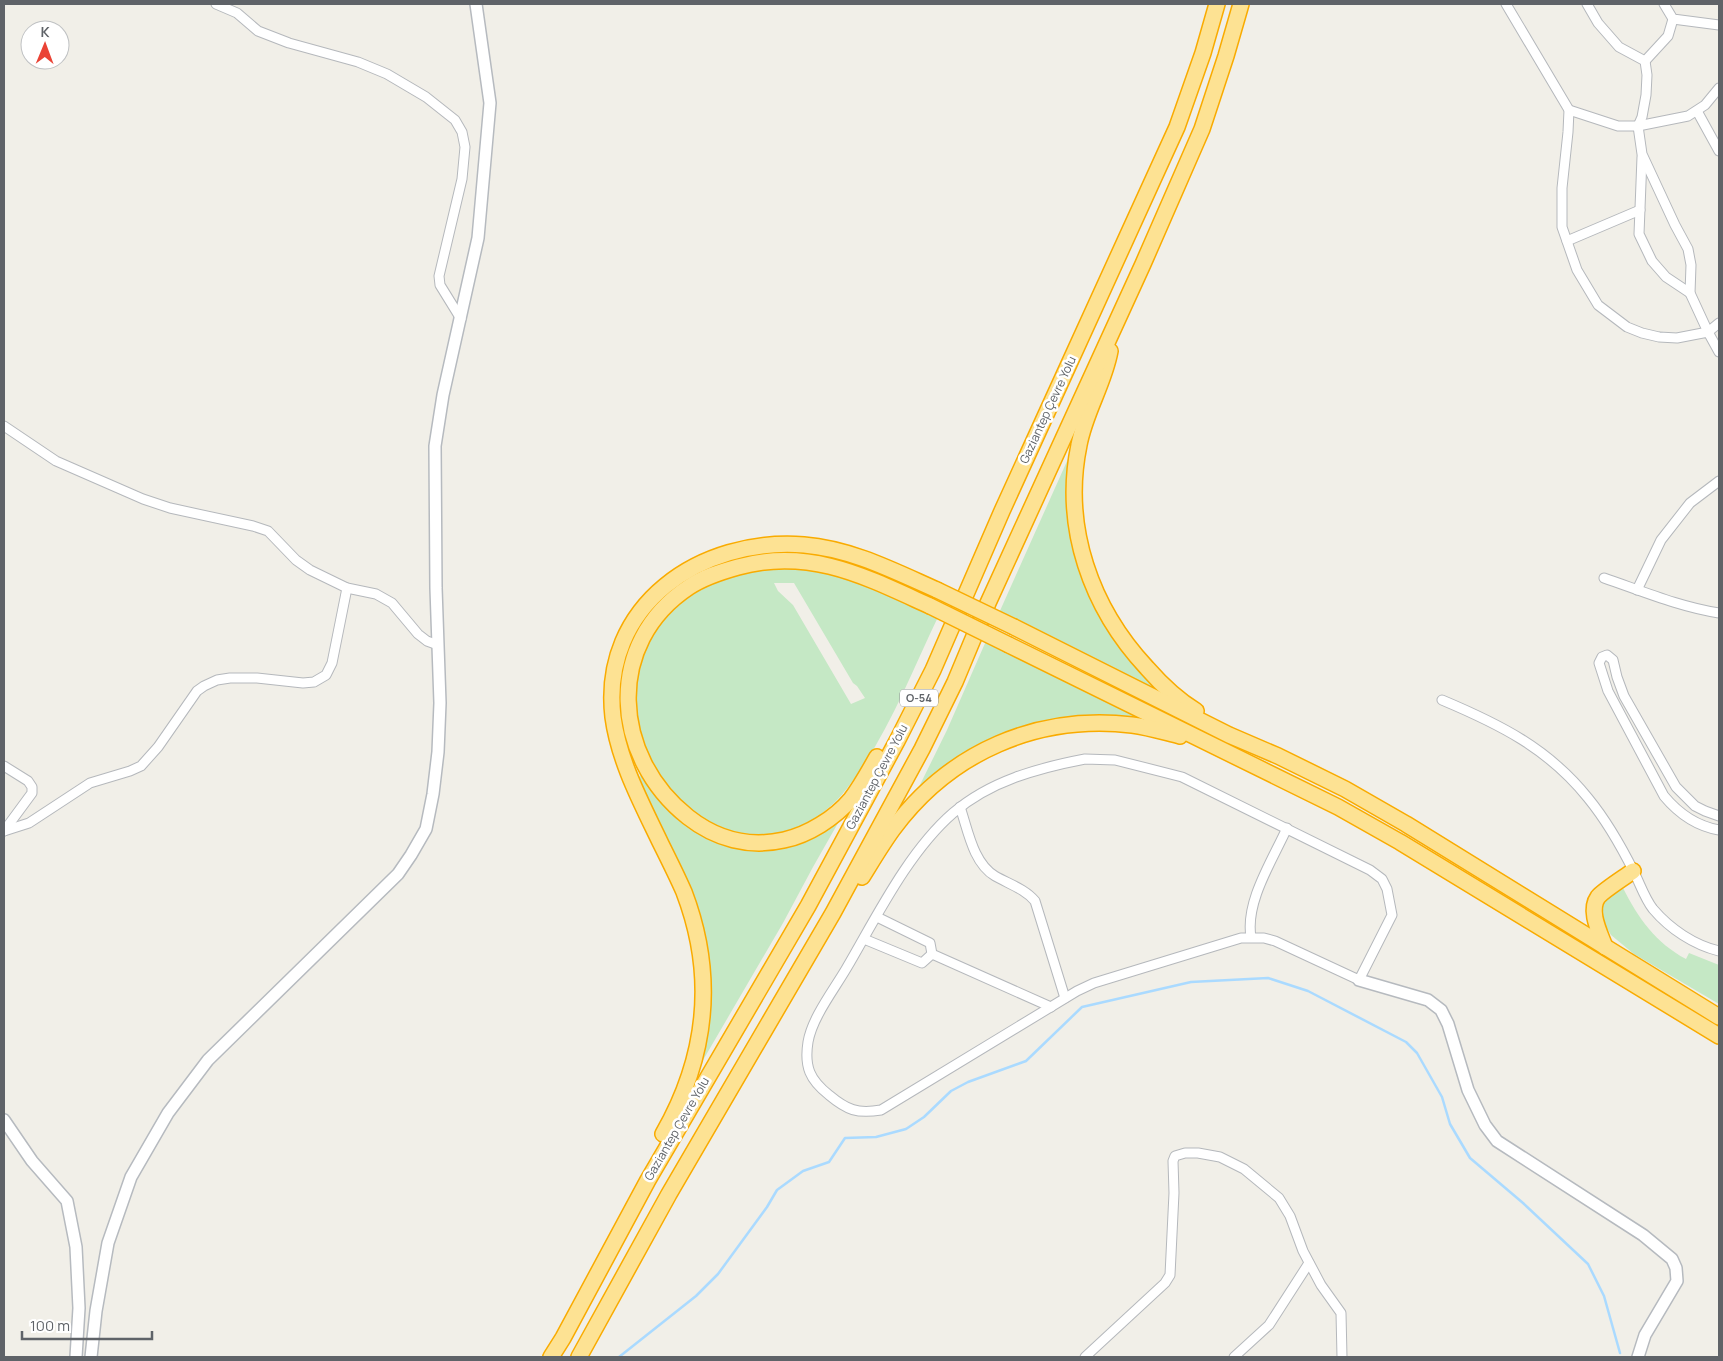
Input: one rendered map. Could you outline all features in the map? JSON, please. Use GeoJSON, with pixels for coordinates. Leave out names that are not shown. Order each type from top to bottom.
{"type":"FeatureCollection","features":[{"type":"Feature","properties":{"kind":"highway","name":"Gaziantep Çevre Yolu"},"geometry":{"type":"LineString","coordinates":[[551,1357],[648,1180],[808,906],[933,670],[986,547],[1177,127],[1203,53],[1217,4]]}},
{"type":"Feature","properties":{"kind":"highway","name":"Gaziantep Çevre Yolu"},"geometry":{"type":"LineString","coordinates":[[579,1357],[669,1194],[833,913],[922,749],[1202,129],[1241,4]]}},
{"type":"Feature","properties":{"kind":"highway"},"geometry":{"type":"LineString","coordinates":[[1118,317],[1108,365],[1087,414],[1079,444],[1074,500],[1078,539],[1085,566],[1095,592],[1109,619],[1125,643],[1159,682],[1193,709],[1278,756],[1345,789],[1406,824],[1719,1016]]}},
{"type":"Feature","properties":{"kind":"highway"},"geometry":{"type":"LineString","coordinates":[[648,1180],[656,1145],[671,1119],[691,1074],[701,1031],[703,993],[699,947],[684,892],[625,765],[617,735],[612,700],[614,674],[621,644],[629,627],[640,610],[652,598],[686,571],[708,560],[757,547],[804,545],[850,554],[886,567],[937,590],[1229,735],[1278,756]]}},
{"type":"Feature","properties":{"kind":"highway"},"geometry":{"type":"LineString","coordinates":[[933,670],[850,800],[814,829],[794,838],[773,843],[751,843],[715,834],[697,824],[681,811],[667,798],[652,779],[642,760],[632,728],[628,693],[637,648],[645,632],[665,606],[699,581],[720,572],[760,562],[806,562],[829,565],[856,574],[930,606],[1338,807],[1719,1036]]}},
{"type":"Feature","properties":{"kind":"highway"},"geometry":{"type":"LineString","coordinates":[[833,913],[862,878],[893,828],[928,790],[969,759],[995,745],[1032,731],[1072,724],[1132,725],[1182,737],[1271,773]]}},
{"type":"Feature","properties":{"kind":"highway"},"geometry":{"type":"LineString","coordinates":[[1605,947],[1596,924],[1594,908],[1598,897],[1633,870]]}},
{"type":"Feature","properties":{"kind":"street"},"geometry":{"type":"LineString","coordinates":[[216,4],[237,13],[258,31],[289,43],[358,62],[387,74],[426,97],[455,120],[462,132],[465,147],[462,179],[439,276],[440,285],[461,319]]}},
{"type":"Feature","properties":{"kind":"street"},"geometry":{"type":"LineString","coordinates":[[91,1357],[96,1311],[108,1244],[131,1177],[168,1112],[208,1060],[398,874],[426,829],[434,794],[440,702],[435,446],[444,395],[478,238],[490,103],[476,4]]}},
{"type":"Feature","properties":{"kind":"street"},"geometry":{"type":"LineString","coordinates":[[1506,4],[1569,110],[1562,188],[1562,227],[1576,270],[1598,305],[1627,328],[1659,337],[1677,338],[1708,332],[1719,323]]}},
{"type":"Feature","properties":{"kind":"street"},"geometry":{"type":"LineString","coordinates":[[1587,4],[1598,23],[1618,47],[1645,61]]}},
{"type":"Feature","properties":{"kind":"street"},"geometry":{"type":"LineString","coordinates":[[1645,61],[1668,36],[1673,19],[1664,4]]}},
{"type":"Feature","properties":{"kind":"street"},"geometry":{"type":"LineString","coordinates":[[1673,19],[1719,25]]}},
{"type":"Feature","properties":{"kind":"street"},"geometry":{"type":"LineString","coordinates":[[1645,61],[1647,75],[1646,95],[1642,117],[1638,126],[1642,154],[1639,234],[1652,261],[1666,277],[1690,293]]}},
{"type":"Feature","properties":{"kind":"street"},"geometry":{"type":"LineString","coordinates":[[1569,110],[1618,126],[1638,126],[1688,116],[1705,106],[1719,88]]}},
{"type":"Feature","properties":{"kind":"street"},"geometry":{"type":"LineString","coordinates":[[1696,111],[1719,151]]}},
{"type":"Feature","properties":{"kind":"street"},"geometry":{"type":"LineString","coordinates":[[1642,154],[1688,249],[1691,265],[1690,293],[1719,352]]}},
{"type":"Feature","properties":{"kind":"street"},"geometry":{"type":"LineString","coordinates":[[1567,241],[1640,210]]}},
{"type":"Feature","properties":{"kind":"street"},"geometry":{"type":"LineString","coordinates":[[5,430],[56,461],[143,498],[170,508],[268,531],[296,560],[310,570],[347,588],[376,594],[392,603],[418,634],[427,641],[438,645]]}},
{"type":"Feature","properties":{"kind":"street"},"geometry":{"type":"LineString","coordinates":[[1637,590],[1662,540],[1690,503],[1719,481]]}},
{"type":"Feature","properties":{"kind":"street"},"geometry":{"type":"LineString","coordinates":[[1604,578],[1702,610],[1719,613]]}},
{"type":"Feature","properties":{"kind":"street"},"geometry":{"type":"LineString","coordinates":[[4,831],[29,823],[90,783],[141,766],[158,747],[198,691],[204,686],[217,680],[230,678],[257,678],[303,683],[314,682],[326,675],[332,663],[347,588]]}},
{"type":"Feature","properties":{"kind":"street"},"geometry":{"type":"LineString","coordinates":[[1719,816],[1695,806],[1676,787],[1624,696],[1613,660],[1607,655],[1602,657],[1598,663],[1608,691],[1664,796],[1677,810],[1692,821],[1719,830]]}},
{"type":"Feature","properties":{"kind":"street"},"geometry":{"type":"LineString","coordinates":[[1442,700],[1513,732],[1554,762],[1588,798],[1605,820],[1652,908],[1678,932],[1694,942],[1719,952]]}},
{"type":"Feature","properties":{"kind":"street"},"geometry":{"type":"LineString","coordinates":[[1359,980],[1392,915],[1387,888],[1382,879],[1370,870],[1287,828],[1182,778],[1155,769],[1115,760],[1085,759],[1050,766],[996,785],[960,808],[932,833],[889,894],[811,1028],[807,1058],[809,1073],[817,1085],[842,1105],[854,1111],[866,1113],[881,1110],[1065,998],[1102,980],[1230,941],[1250,938],[1275,941],[1359,980],[1428,1000],[1442,1010],[1468,1090],[1485,1125],[1497,1141],[1643,1235],[1672,1259],[1676,1268],[1677,1281],[1645,1335],[1638,1357]]}},
{"type":"Feature","properties":{"kind":"street"},"geometry":{"type":"LineString","coordinates":[[4,766],[28,781],[32,786],[32,793],[4,831]]}},
{"type":"Feature","properties":{"kind":"street"},"geometry":{"type":"LineString","coordinates":[[960,808],[976,855],[985,869],[993,876],[1026,892],[1038,906],[1065,998]]}},
{"type":"Feature","properties":{"kind":"street"},"geometry":{"type":"LineString","coordinates":[[1250,938],[1249,917],[1252,902],[1287,828]]}},
{"type":"Feature","properties":{"kind":"street"},"geometry":{"type":"LineString","coordinates":[[877,917],[930,943],[932,954]]}},
{"type":"Feature","properties":{"kind":"street"},"geometry":{"type":"LineString","coordinates":[[864,939],[922,963],[932,954]]}},
{"type":"Feature","properties":{"kind":"street"},"geometry":{"type":"LineString","coordinates":[[932,954],[1051,1007]]}},
{"type":"Feature","properties":{"kind":"street"},"geometry":{"type":"LineString","coordinates":[[4,1120],[32,1161],[67,1200],[76,1247],[79,1308],[76,1357]]}},
{"type":"Feature","properties":{"kind":"street"},"geometry":{"type":"LineString","coordinates":[[1085,1357],[1165,1283],[1170,1275],[1174,1194],[1173,1161],[1176,1156],[1185,1153],[1220,1157],[1244,1169],[1278,1198],[1290,1216],[1309,1263],[1321,1285],[1341,1313],[1342,1357]]}},
{"type":"Feature","properties":{"kind":"street"},"geometry":{"type":"LineString","coordinates":[[1234,1357],[1269,1325],[1309,1263]]}},
{"type":"Feature","properties":{"kind":"green space"},"geometry":{"type":"Polygon","coordinates":[[[1072,450],[1066,488],[1077,558],[1165,694],[999,613],[1072,450]]]}},
{"type":"Feature","properties":{"kind":"green space"},"geometry":{"type":"Polygon","coordinates":[[[785,567],[805,568],[844,576],[938,617],[882,735],[847,789],[833,804],[799,828],[773,834],[750,834],[727,829],[706,820],[686,806],[669,789],[655,769],[645,748],[638,726],[636,683],[640,661],[655,631],[678,606],[692,595],[729,576],[785,567]],[[774,583],[778,591],[793,605],[851,704],[865,698],[853,683],[794,583],[774,583]]]}},
{"type":"Feature","properties":{"kind":"green space"},"geometry":{"type":"Polygon","coordinates":[[[986,641],[1157,722],[1069,718],[1042,721],[1024,726],[992,741],[916,793],[947,730],[986,641]]]}},
{"type":"Feature","properties":{"kind":"green space"},"geometry":{"type":"Polygon","coordinates":[[[628,753],[640,777],[643,772],[656,791],[740,848],[842,816],[783,923],[699,1067],[707,960],[628,753]]]}},
{"type":"Feature","properties":{"kind":"green space"},"geometry":{"type":"Polygon","coordinates":[[[1623,888],[1649,929],[1675,953],[1686,959],[1689,953],[1719,965],[1719,1004],[1634,954],[1611,935],[1600,911],[1603,900],[1623,888]]]}},
{"type":"Feature","properties":{"kind":"waterway"},"geometry":{"type":"LineString","coordinates":[[619,1357],[696,1296],[718,1274],[767,1207],[777,1190],[803,1171],[829,1162],[845,1138],[876,1137],[906,1129],[924,1117],[951,1091],[968,1082],[1026,1061],[1082,1007],[1191,982],[1268,978],[1308,991],[1406,1042],[1417,1053],[1442,1097],[1450,1124],[1470,1158],[1523,1203],[1588,1264],[1604,1296],[1620,1353]]}}]}
